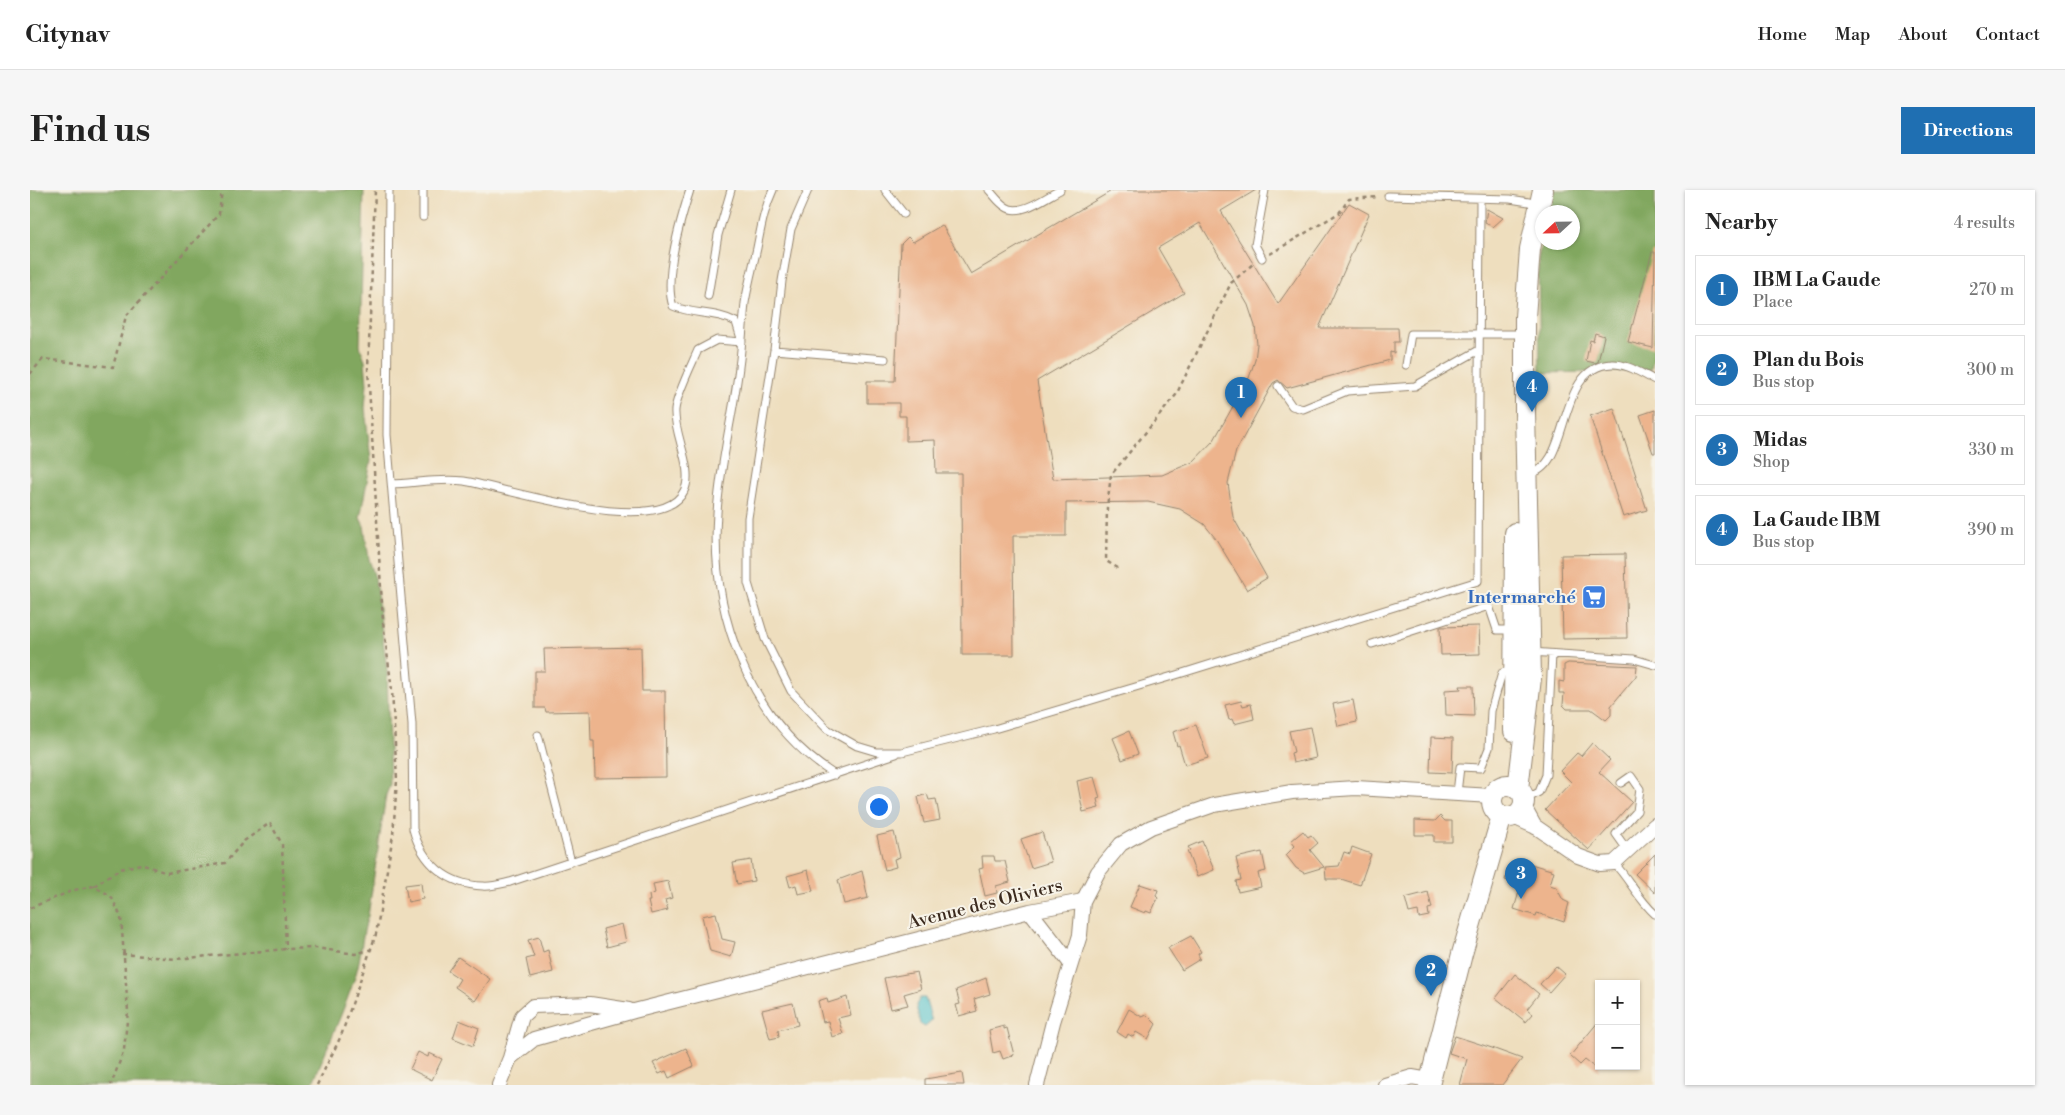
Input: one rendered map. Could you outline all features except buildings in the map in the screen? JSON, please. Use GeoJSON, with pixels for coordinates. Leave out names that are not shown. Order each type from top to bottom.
{"type":"FeatureCollection","features":[{"type":"Feature","properties":{"kind":"main road"},"geometry":{"type":"LineString","coordinates":[[1511,801],[1514,728],[1516,530],[1514,334],[1519,250],[1536,197]]}},
{"type":"Feature","properties":{"kind":"main road"},"geometry":{"type":"LineString","coordinates":[[1429,1082],[1511,801],[1519,768],[1530,693],[1531,652],[1524,376],[1526,308],[1536,197]]}},
{"type":"Feature","properties":{"kind":"street","name":"Avenue des Oliviers"},"geometry":{"type":"LineString","coordinates":[[510,1058],[534,1038],[1030,911],[1083,901],[1098,872],[1121,844],[1151,827],[1214,805],[1292,792],[1356,788],[1457,793],[1511,801]]}},
{"type":"Feature","properties":{"kind":"street"},"geometry":{"type":"LineString","coordinates":[[1511,801],[1536,828],[1578,856],[1600,864],[1614,863],[1655,825]]}},
{"type":"Feature","properties":{"kind":"street"},"geometry":{"type":"LineString","coordinates":[[1037,1085],[1080,935],[1083,901]]}},
{"type":"Feature","properties":{"kind":"street"},"geometry":{"type":"LineString","coordinates":[[1030,911],[1071,964]]}},
{"type":"Feature","properties":{"kind":"street","name":"Avenue des Oliviers"},"geometry":{"type":"LineString","coordinates":[[499,1085],[510,1058],[522,1016],[532,1006],[590,1004],[634,1011]]}},
{"type":"Feature","properties":{"kind":"street"},"geometry":{"type":"LineString","coordinates":[[1385,1085],[1412,1077],[1429,1082]]}},
{"type":"Feature","properties":{"kind":"lane"},"geometry":{"type":"LineString","coordinates":[[390,190],[387,435],[412,724],[413,830],[417,843],[436,869],[451,879],[469,885],[485,887],[510,882],[902,752],[1176,676],[1478,581],[1480,200]]}},
{"type":"Feature","properties":{"kind":"lane"},"geometry":{"type":"LineString","coordinates":[[422,217],[423,190]]}},
{"type":"Feature","properties":{"kind":"lane"},"geometry":{"type":"LineString","coordinates":[[690,190],[680,222],[669,293],[673,306],[683,310],[725,316],[736,322],[742,342]]}},
{"type":"Feature","properties":{"kind":"lane"},"geometry":{"type":"LineString","coordinates":[[708,296],[718,235],[731,190]]}},
{"type":"Feature","properties":{"kind":"lane"},"geometry":{"type":"LineString","coordinates":[[773,190],[765,206],[746,301],[742,342],[717,513],[718,582],[733,642],[763,704],[787,735],[810,760],[834,775]]}},
{"type":"Feature","properties":{"kind":"lane"},"geometry":{"type":"LineString","coordinates":[[808,190],[791,229],[782,281],[774,350],[748,518],[748,583],[765,639],[791,691],[827,729],[857,746],[877,752],[902,752]]}},
{"type":"Feature","properties":{"kind":"lane"},"geometry":{"type":"LineString","coordinates":[[885,190],[904,214]]}},
{"type":"Feature","properties":{"kind":"lane"},"geometry":{"type":"LineString","coordinates":[[989,190],[1006,207],[1014,211],[1025,208],[1060,190]]}},
{"type":"Feature","properties":{"kind":"lane"},"geometry":{"type":"LineString","coordinates":[[1262,258],[1255,245],[1265,190]]}},
{"type":"Feature","properties":{"kind":"lane"},"geometry":{"type":"LineString","coordinates":[[1388,196],[1480,200],[1536,197]]}},
{"type":"Feature","properties":{"kind":"lane"},"geometry":{"type":"LineString","coordinates":[[1406,364],[1411,334],[1514,334]]}},
{"type":"Feature","properties":{"kind":"lane"},"geometry":{"type":"LineString","coordinates":[[392,484],[461,481],[491,486],[554,503],[594,510],[654,511],[669,507],[685,491],[687,477],[675,409],[698,350],[716,340],[742,342]]}},
{"type":"Feature","properties":{"kind":"lane"},"geometry":{"type":"LineString","coordinates":[[774,350],[885,359]]}},
{"type":"Feature","properties":{"kind":"lane"},"geometry":{"type":"LineString","coordinates":[[1278,386],[1292,406],[1303,409],[1347,391],[1415,386],[1479,350]]}},
{"type":"Feature","properties":{"kind":"lane"},"geometry":{"type":"LineString","coordinates":[[1516,530],[1521,511],[1521,482],[1527,475],[1536,472],[1550,457],[1558,442],[1575,388],[1588,373],[1612,364],[1631,369],[1655,380]]}},
{"type":"Feature","properties":{"kind":"lane"},"geometry":{"type":"LineString","coordinates":[[1516,432],[1521,470],[1527,475]]}},
{"type":"Feature","properties":{"kind":"lane"},"geometry":{"type":"LineString","coordinates":[[1515,596],[1522,616],[1523,646],[1531,652]]}},
{"type":"Feature","properties":{"kind":"lane"},"geometry":{"type":"LineString","coordinates":[[1372,644],[1490,606],[1497,630],[1515,630]]}},
{"type":"Feature","properties":{"kind":"lane"},"geometry":{"type":"LineString","coordinates":[[1457,793],[1460,767],[1481,768],[1489,748],[1491,711],[1502,673],[1515,670],[1522,656],[1531,652],[1634,659],[1655,665]]}},
{"type":"Feature","properties":{"kind":"lane"},"geometry":{"type":"LineString","coordinates":[[1511,801],[1539,792],[1546,775],[1552,654]]}},
{"type":"Feature","properties":{"kind":"lane"},"geometry":{"type":"LineString","coordinates":[[538,734],[571,862]]}},
{"type":"Feature","properties":{"kind":"lane"},"geometry":{"type":"LineString","coordinates":[[1621,783],[1631,776],[1640,789],[1637,811],[1616,834],[1628,851]]}},
{"type":"Feature","properties":{"kind":"lane"},"geometry":{"type":"LineString","coordinates":[[1614,863],[1632,883],[1644,904],[1655,914]]}},
{"type":"Feature","properties":{"kind":"path"},"geometry":{"type":"LineString","coordinates":[[30,374],[44,359],[113,367],[126,316],[219,214],[222,190]]}},
{"type":"Feature","properties":{"kind":"path"},"geometry":{"type":"LineString","coordinates":[[317,1085],[341,1036],[372,949],[384,894],[393,835],[397,780],[392,690],[383,622],[368,369],[375,190]]}},
{"type":"Feature","properties":{"kind":"path"},"geometry":{"type":"LineString","coordinates":[[1118,568],[1106,561],[1107,507],[1111,475],[1176,395],[1231,283],[1262,258],[1339,213],[1349,199],[1388,196]]}},
{"type":"Feature","properties":{"kind":"path"},"geometry":{"type":"LineString","coordinates":[[30,908],[74,890],[94,886],[120,870],[141,864],[167,873],[225,863],[244,841],[270,823],[282,844],[286,950]]}},
{"type":"Feature","properties":{"kind":"path"},"geometry":{"type":"LineString","coordinates":[[94,886],[111,896],[121,917],[122,954],[128,1010],[124,1050],[110,1085]]}},
{"type":"Feature","properties":{"kind":"path"},"geometry":{"type":"LineString","coordinates":[[122,954],[176,959],[316,948],[355,954],[372,949]]}},
{"type":"Feature","properties":{"kind":"green space"},"geometry":{"type":"Polygon","coordinates":[[[30,190],[364,190],[360,346],[365,361],[367,384],[365,408],[371,461],[360,518],[364,526],[369,559],[375,578],[387,670],[390,785],[386,795],[368,916],[357,969],[312,1085],[30,1085],[30,190]]]}},
{"type":"Feature","properties":{"kind":"green space"},"geometry":{"type":"Polygon","coordinates":[[[1554,190],[1655,190],[1655,355],[1650,371],[1540,373],[1538,259],[1540,250],[1580,250],[1580,205],[1551,205],[1554,190]]]}},
{"type":"Feature","properties":{"kind":"water"},"geometry":{"type":"Polygon","coordinates":[[[920,998],[925,998],[932,1021],[925,1027],[920,1024],[916,1005],[920,998]]]}},
{"type":"Feature","properties":{"kind":"place","name":"La Gaude IBM"},"geometry":{"type":"Point","coordinates":[1532,412]}},
{"type":"Feature","properties":{"kind":"place","name":"IBM La Gaude"},"geometry":{"type":"Point","coordinates":[1241,418]}},
{"type":"Feature","properties":{"kind":"place","name":"Intermarché"},"geometry":{"type":"Point","coordinates":[1594,597]}},
{"type":"Feature","properties":{"kind":"place","name":"Midas"},"geometry":{"type":"Point","coordinates":[1521,899]}},
{"type":"Feature","properties":{"kind":"place","name":"Plan du Bois"},"geometry":{"type":"Point","coordinates":[1431,996]}}]}
